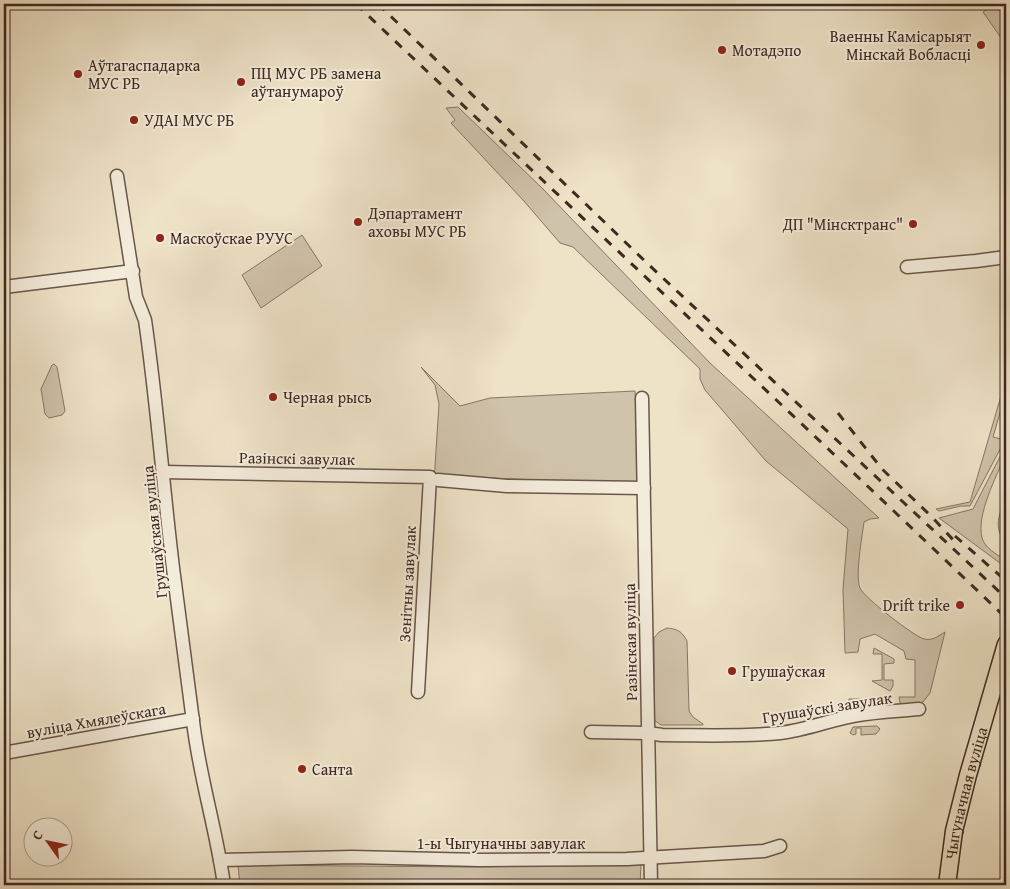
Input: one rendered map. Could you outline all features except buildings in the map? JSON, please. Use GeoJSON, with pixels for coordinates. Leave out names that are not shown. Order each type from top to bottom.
{"type":"FeatureCollection","features":[{"type":"Feature","properties":{"kind":"main road","name":"Чыгуначная вуліца"},"geometry":{"type":"LineString","coordinates":[[947,885],[954,831],[1006,644]]}},
{"type":"Feature","properties":{"kind":"street","name":"Грушаўская вуліца"},"geometry":{"type":"LineString","coordinates":[[117,176],[136,297],[145,320],[173,568],[193,719],[224,885]]}},
{"type":"Feature","properties":{"kind":"street"},"geometry":{"type":"LineString","coordinates":[[907,267],[976,262],[1006,257]]}},
{"type":"Feature","properties":{"kind":"street"},"geometry":{"type":"LineString","coordinates":[[4,287],[133,271]]}},
{"type":"Feature","properties":{"kind":"street","name":"Разінская вуліца"},"geometry":{"type":"LineString","coordinates":[[642,398],[650,885]]}},
{"type":"Feature","properties":{"kind":"street","name":"Разінскі завулак"},"geometry":{"type":"LineString","coordinates":[[163,472],[434,479],[506,486],[644,488]]}},
{"type":"Feature","properties":{"kind":"street","name":"Зенітны завулак"},"geometry":{"type":"LineString","coordinates":[[418,692],[434,479]]}},
{"type":"Feature","properties":{"kind":"street","name":"Грушаўскі завулак"},"geometry":{"type":"LineString","coordinates":[[591,732],[662,735],[780,733],[802,730],[821,723],[858,715],[919,709]]}},
{"type":"Feature","properties":{"kind":"street","name":"вуліца Хмялеўскага"},"geometry":{"type":"LineString","coordinates":[[4,753],[193,719]]}},
{"type":"Feature","properties":{"kind":"street","name":"1-ы Чыгуначны завулак"},"geometry":{"type":"LineString","coordinates":[[220,860],[352,857],[480,860],[627,859],[764,851],[780,846]]}},
{"type":"Feature","properties":{"kind":"shaded area"},"geometry":{"type":"Polygon","coordinates":[[[994,5],[1006,12],[1006,45],[983,12],[994,5]]]}},
{"type":"Feature","properties":{"kind":"shaded area"},"geometry":{"type":"Polygon","coordinates":[[[458,107],[543,189],[710,363],[879,518],[864,522],[859,566],[860,588],[879,608],[919,637],[930,639],[945,632],[930,693],[923,702],[901,708],[899,697],[915,697],[915,660],[906,659],[904,651],[875,634],[860,639],[858,652],[845,653],[843,589],[848,529],[766,461],[705,390],[700,379],[700,369],[573,247],[560,243],[523,200],[451,123],[455,120],[446,108],[458,107]]]}},
{"type":"Feature","properties":{"kind":"shaded area"},"geometry":{"type":"Polygon","coordinates":[[[302,235],[322,266],[261,308],[242,275],[302,235]]]}},
{"type":"Feature","properties":{"kind":"shaded area"},"geometry":{"type":"Polygon","coordinates":[[[54,364],[57,367],[65,411],[62,415],[49,418],[45,414],[41,389],[54,364]]]}},
{"type":"Feature","properties":{"kind":"shaded area"},"geometry":{"type":"Polygon","coordinates":[[[421,367],[460,406],[490,398],[635,391],[638,484],[438,476],[434,482],[439,404],[435,385],[421,367]]]}},
{"type":"Feature","properties":{"kind":"shaded area"},"geometry":{"type":"Polygon","coordinates":[[[1006,379],[1006,392],[993,437],[1005,440],[970,506],[939,511],[936,509],[970,502],[1006,379]]]}},
{"type":"Feature","properties":{"kind":"shaded area"},"geometry":{"type":"Polygon","coordinates":[[[1006,445],[1006,453],[985,507],[981,528],[983,542],[1004,559],[1004,566],[939,518],[973,509],[1006,445]]]}},
{"type":"Feature","properties":{"kind":"shaded area"},"geometry":{"type":"Polygon","coordinates":[[[1006,496],[1006,543],[998,526],[1006,496]]]}},
{"type":"Feature","properties":{"kind":"shaded area"},"geometry":{"type":"Polygon","coordinates":[[[667,628],[679,631],[687,641],[689,711],[703,725],[661,725],[654,720],[654,638],[659,632],[667,628]]]}},
{"type":"Feature","properties":{"kind":"shaded area"},"geometry":{"type":"Polygon","coordinates":[[[874,648],[894,659],[894,663],[884,664],[884,680],[893,680],[893,686],[890,691],[872,681],[882,680],[882,654],[873,654],[874,648]]]}},
{"type":"Feature","properties":{"kind":"shaded area"},"geometry":{"type":"Polygon","coordinates":[[[849,699],[879,699],[878,708],[852,711],[848,708],[849,699]]]}},
{"type":"Feature","properties":{"kind":"shaded area"},"geometry":{"type":"Polygon","coordinates":[[[877,726],[880,729],[876,734],[861,735],[861,728],[856,728],[856,734],[850,733],[853,727],[877,726]]]}},
{"type":"Feature","properties":{"kind":"shaded area"},"geometry":{"type":"Polygon","coordinates":[[[641,864],[640,885],[240,885],[238,865],[469,867],[641,864]]]}},
{"type":"Feature","properties":{"kind":"railway"},"geometry":{"type":"LineString","coordinates":[[356,4],[1006,618]]}},
{"type":"Feature","properties":{"kind":"railway"},"geometry":{"type":"LineString","coordinates":[[378,4],[649,265],[1006,598]]}},
{"type":"Feature","properties":{"kind":"railway"},"geometry":{"type":"LineString","coordinates":[[838,413],[882,469],[957,544]]}},
{"type":"Feature","properties":{"kind":"railway"},"geometry":{"type":"LineString","coordinates":[[955,536],[1006,581]]}},
{"type":"Feature","properties":{"kind":"place","name":"Ваенны Камісарыят Мінскай Вобласці"},"geometry":{"type":"Point","coordinates":[981,45]}},
{"type":"Feature","properties":{"kind":"place","name":"Мотадэпо"},"geometry":{"type":"Point","coordinates":[722,50]}},
{"type":"Feature","properties":{"kind":"place","name":"Аўтагаспадарка МУС РБ"},"geometry":{"type":"Point","coordinates":[78,74]}},
{"type":"Feature","properties":{"kind":"place","name":"ПЦ МУС РБ замена аўтанумароў"},"geometry":{"type":"Point","coordinates":[241,82]}},
{"type":"Feature","properties":{"kind":"place","name":"УДАІ МУС РБ"},"geometry":{"type":"Point","coordinates":[134,120]}},
{"type":"Feature","properties":{"kind":"place","name":"Дэпартамент аховы МУС РБ"},"geometry":{"type":"Point","coordinates":[358,222]}},
{"type":"Feature","properties":{"kind":"place","name":"ДП \"Мінсктранс\""},"geometry":{"type":"Point","coordinates":[913,224]}},
{"type":"Feature","properties":{"kind":"place","name":"Маскоўскае РУУС"},"geometry":{"type":"Point","coordinates":[160,238]}},
{"type":"Feature","properties":{"kind":"place","name":"Черная рысь"},"geometry":{"type":"Point","coordinates":[273,397]}},
{"type":"Feature","properties":{"kind":"place","name":"Drift trike"},"geometry":{"type":"Point","coordinates":[960,605]}},
{"type":"Feature","properties":{"kind":"place","name":"Грушаўская"},"geometry":{"type":"Point","coordinates":[732,671]}},
{"type":"Feature","properties":{"kind":"place","name":"Санта"},"geometry":{"type":"Point","coordinates":[302,769]}}]}
